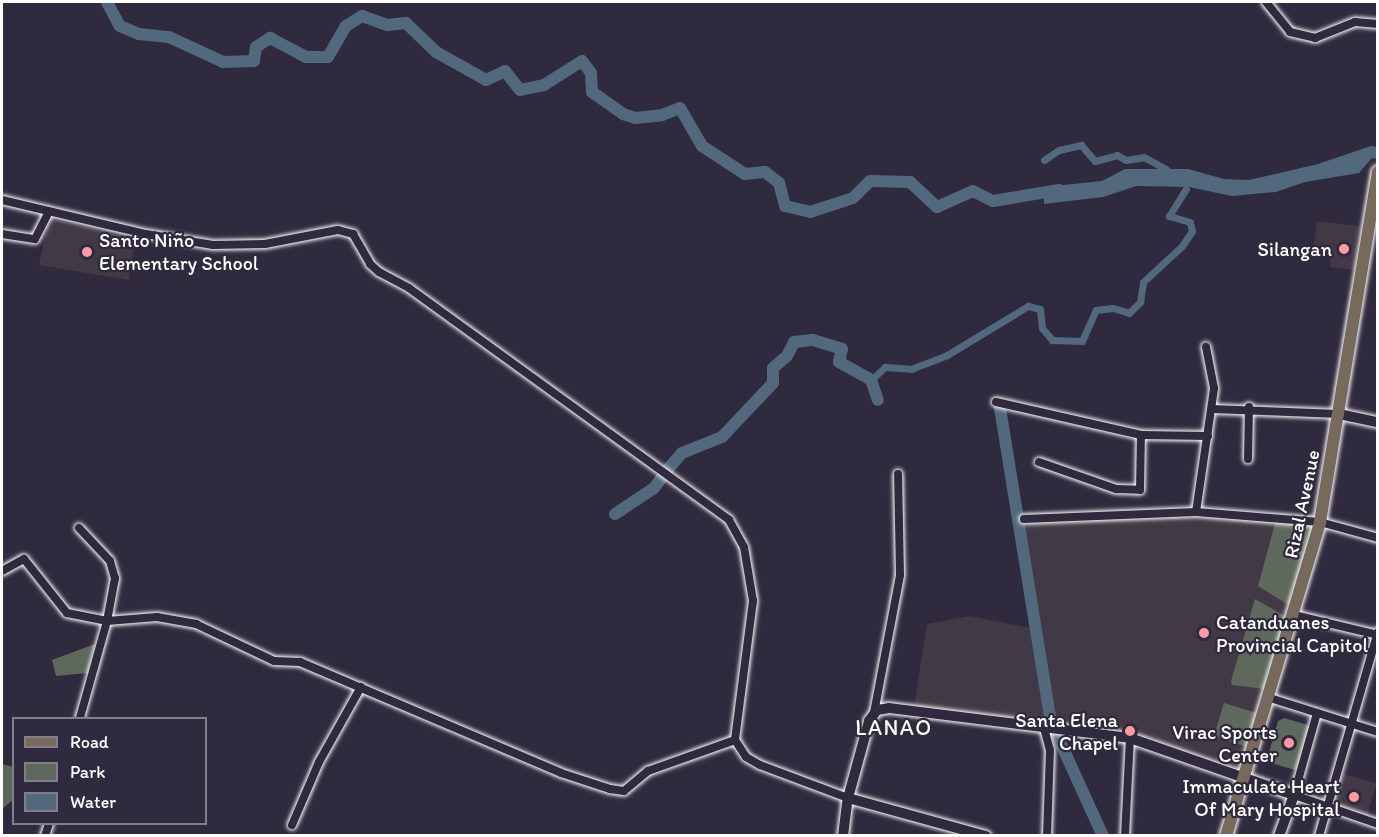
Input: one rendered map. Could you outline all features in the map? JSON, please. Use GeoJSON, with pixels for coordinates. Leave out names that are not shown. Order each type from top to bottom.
{"type":"FeatureCollection","features":[{"type":"Feature","properties":{"kind":"main road","name":"Rizal Avenue"},"geometry":{"type":"LineString","coordinates":[[1226,836],[1243,776],[1270,698],[1320,522],[1377,172]]}},
{"type":"Feature","properties":{"kind":"street"},"geometry":{"type":"LineString","coordinates":[[1266,2],[1290,32],[1315,38],[1355,22],[1377,24]]}},
{"type":"Feature","properties":{"kind":"street"},"geometry":{"type":"LineString","coordinates":[[2,200],[146,234],[213,245],[265,244],[345,230],[353,234],[370,264],[379,272],[409,288],[729,520],[744,547],[753,601],[735,741],[746,757],[760,765],[848,798],[986,836]]}},
{"type":"Feature","properties":{"kind":"street"},"geometry":{"type":"LineString","coordinates":[[2,234],[32,240],[39,234],[49,211]]}},
{"type":"Feature","properties":{"kind":"street"},"geometry":{"type":"LineString","coordinates":[[1196,512],[1215,379],[1206,347]]}},
{"type":"Feature","properties":{"kind":"street"},"geometry":{"type":"LineString","coordinates":[[996,402],[1141,435],[1208,436]]}},
{"type":"Feature","properties":{"kind":"street"},"geometry":{"type":"LineString","coordinates":[[1248,459],[1249,408]]}},
{"type":"Feature","properties":{"kind":"street"},"geometry":{"type":"LineString","coordinates":[[1212,409],[1249,408],[1338,414],[1377,422]]}},
{"type":"Feature","properties":{"kind":"street"},"geometry":{"type":"LineString","coordinates":[[1039,462],[1116,489],[1140,490],[1141,435]]}},
{"type":"Feature","properties":{"kind":"street"},"geometry":{"type":"LineString","coordinates":[[843,836],[848,798],[878,711],[900,575],[898,474]]}},
{"type":"Feature","properties":{"kind":"street"},"geometry":{"type":"LineString","coordinates":[[1024,519],[1196,512],[1320,522],[1377,538]]}},
{"type":"Feature","properties":{"kind":"street"},"geometry":{"type":"LineString","coordinates":[[79,528],[113,567],[107,621],[80,717]]}},
{"type":"Feature","properties":{"kind":"street"},"geometry":{"type":"LineString","coordinates":[[2,571],[24,560],[67,613],[107,621],[181,619],[274,661],[300,662],[561,773],[610,789],[624,791],[648,771],[735,741]]}},
{"type":"Feature","properties":{"kind":"street"},"geometry":{"type":"LineString","coordinates":[[1294,615],[1377,634],[1319,836]]}},
{"type":"Feature","properties":{"kind":"street"},"geometry":{"type":"LineString","coordinates":[[292,825],[319,762],[361,687]]}},
{"type":"Feature","properties":{"kind":"street"},"geometry":{"type":"LineString","coordinates":[[1270,698],[1377,732]]}},
{"type":"Feature","properties":{"kind":"street"},"geometry":{"type":"LineString","coordinates":[[878,711],[1130,738],[1377,824]]}},
{"type":"Feature","properties":{"kind":"street"},"geometry":{"type":"LineString","coordinates":[[1279,836],[1294,795],[1317,713]]}},
{"type":"Feature","properties":{"kind":"street"},"geometry":{"type":"LineString","coordinates":[[1047,836],[1050,728]]}},
{"type":"Feature","properties":{"kind":"street"},"geometry":{"type":"LineString","coordinates":[[1125,836],[1130,738]]}},
{"type":"Feature","properties":{"kind":"shaded area","name":"Santo Niño Elementary School"},"geometry":{"type":"Polygon","coordinates":[[[49,219],[135,239],[129,280],[39,265],[49,219]]]}},
{"type":"Feature","properties":{"kind":"shaded area"},"geometry":{"type":"Polygon","coordinates":[[[1317,221],[1359,226],[1354,270],[1330,267],[1331,254],[1313,251],[1317,221]]]}},
{"type":"Feature","properties":{"kind":"shaded area"},"geometry":{"type":"Polygon","coordinates":[[[1194,515],[1313,524],[1240,770],[1138,734],[1056,723],[1024,521],[1194,515]]]}},
{"type":"Feature","properties":{"kind":"shaded area"},"geometry":{"type":"Polygon","coordinates":[[[970,616],[1031,628],[1046,722],[914,707],[927,624],[970,616]]]}},
{"type":"Feature","properties":{"kind":"shaded area","name":"Immaculate Heart Of Mary Hospital"},"geometry":{"type":"Polygon","coordinates":[[[1341,773],[1377,783],[1367,816],[1332,806],[1341,773]]]}},
{"type":"Feature","properties":{"kind":"green space"},"geometry":{"type":"Polygon","coordinates":[[[1276,520],[1313,524],[1290,606],[1258,586],[1276,520]]]}},
{"type":"Feature","properties":{"kind":"green space"},"geometry":{"type":"Polygon","coordinates":[[[1255,599],[1287,617],[1265,689],[1232,685],[1231,681],[1255,599]]]}},
{"type":"Feature","properties":{"kind":"green space"},"geometry":{"type":"Polygon","coordinates":[[[95,644],[88,673],[56,676],[52,660],[95,644]]]}},
{"type":"Feature","properties":{"kind":"green space"},"geometry":{"type":"Polygon","coordinates":[[[1224,703],[1257,713],[1246,746],[1214,736],[1224,703]]]}},
{"type":"Feature","properties":{"kind":"green space","name":"Virac Sports Center"},"geometry":{"type":"Polygon","coordinates":[[[1284,718],[1308,725],[1311,730],[1300,767],[1295,770],[1271,763],[1268,756],[1278,721],[1284,718]]]}},
{"type":"Feature","properties":{"kind":"green space"},"geometry":{"type":"Polygon","coordinates":[[[2,764],[12,767],[12,801],[2,809],[2,764]]]}},
{"type":"Feature","properties":{"kind":"water"},"geometry":{"type":"Polygon","coordinates":[[[1371,146],[1377,147],[1377,159],[1372,158],[1359,173],[1305,182],[1276,192],[1232,196],[1189,187],[1136,186],[1103,197],[1044,204],[1044,187],[1102,181],[1125,169],[1188,169],[1224,179],[1249,180],[1318,164],[1371,146]]]}},
{"type":"Feature","properties":{"kind":"waterway"},"geometry":{"type":"LineString","coordinates":[[107,2],[120,26],[139,34],[169,37],[223,62],[254,61],[256,47],[270,38],[306,57],[328,57],[346,26],[362,16],[387,25],[406,23],[436,52],[486,80],[505,71],[520,90],[544,85],[582,61],[591,73],[592,92],[623,114],[635,118],[662,115],[680,108],[702,146],[745,174],[765,172],[779,183],[785,206],[810,212],[853,198],[870,181],[910,182],[937,207],[973,191],[993,201],[1059,190]]}},
{"type":"Feature","properties":{"kind":"waterway"},"geometry":{"type":"LineString","coordinates":[[1044,160],[1059,150],[1081,145],[1095,161],[1117,155],[1126,160],[1144,157],[1166,169]]}},
{"type":"Feature","properties":{"kind":"waterway"},"geometry":{"type":"LineString","coordinates":[[871,380],[885,367],[911,369],[947,355],[1028,306],[1040,309],[1042,328],[1052,340],[1082,341],[1096,310],[1113,308],[1129,313],[1140,302],[1143,282],[1182,246],[1192,231],[1190,222],[1169,216],[1186,189]]}},
{"type":"Feature","properties":{"kind":"waterway"},"geometry":{"type":"LineString","coordinates":[[668,469],[682,453],[722,437],[773,383],[773,368],[787,356],[794,342],[813,340],[842,349],[839,362],[871,380],[878,400]]}},
{"type":"Feature","properties":{"kind":"waterway"},"geometry":{"type":"LineString","coordinates":[[1000,408],[1051,722],[1103,836]]}},
{"type":"Feature","properties":{"kind":"waterway"},"geometry":{"type":"LineString","coordinates":[[615,514],[654,488],[663,476]]}},
{"type":"Feature","properties":{"kind":"place","name":"Silangan"},"geometry":{"type":"Point","coordinates":[1344,249]}},
{"type":"Feature","properties":{"kind":"place","name":"Santo Niño Elementary School"},"geometry":{"type":"Point","coordinates":[87,252]}},
{"type":"Feature","properties":{"kind":"place","name":"Catanduanes Provincial Capitol"},"geometry":{"type":"Point","coordinates":[1204,633]}},
{"type":"Feature","properties":{"kind":"place","name":"Santa Elena Chapel"},"geometry":{"type":"Point","coordinates":[1130,731]}},
{"type":"Feature","properties":{"kind":"place","name":"Virac Sports Center"},"geometry":{"type":"Point","coordinates":[1289,743]}},
{"type":"Feature","properties":{"kind":"place","name":"Immaculate Heart Of Mary Hospital"},"geometry":{"type":"Point","coordinates":[1354,797]}},
{"type":"Feature","properties":{"kind":"district","name":"LANAO"},"geometry":{"type":"Point","coordinates":[894,728]}}]}
